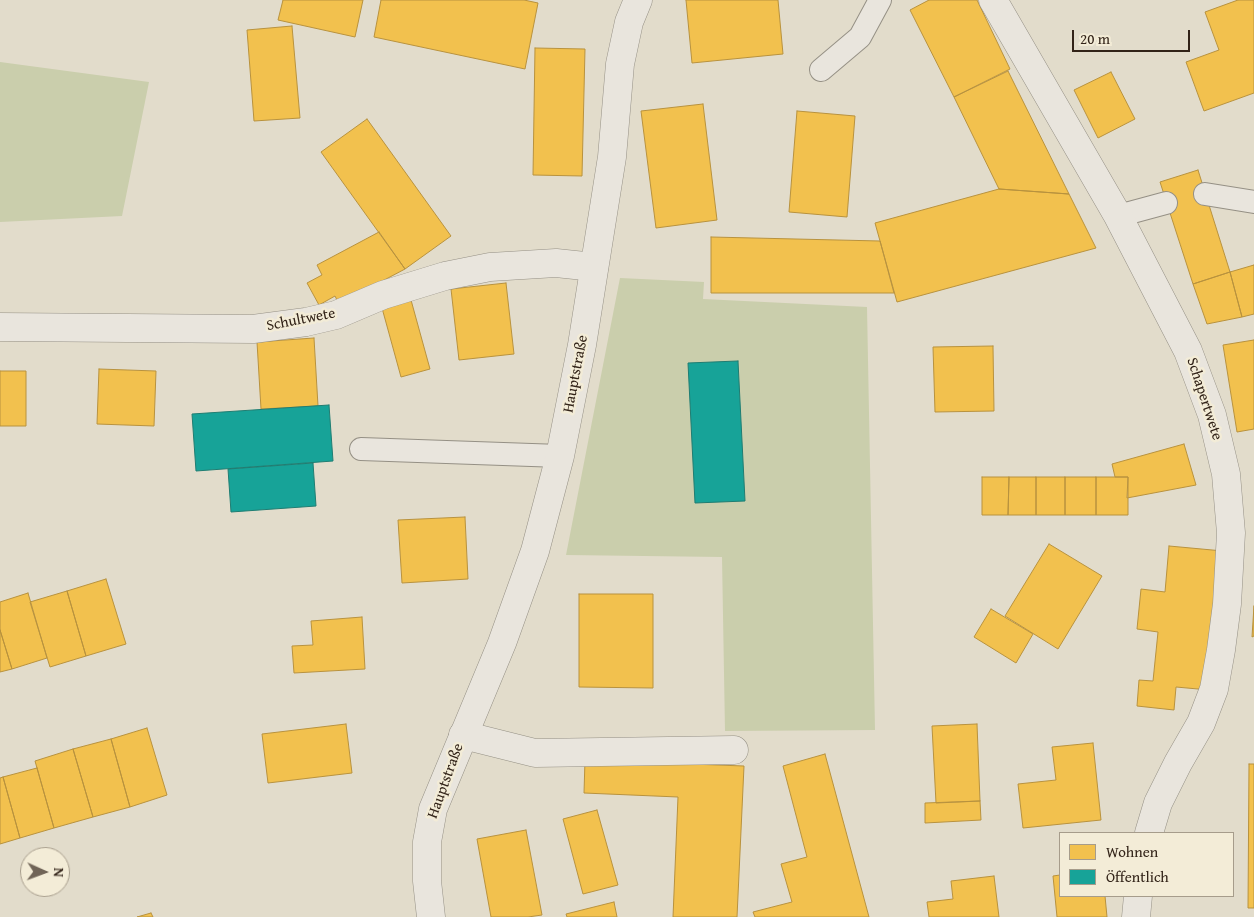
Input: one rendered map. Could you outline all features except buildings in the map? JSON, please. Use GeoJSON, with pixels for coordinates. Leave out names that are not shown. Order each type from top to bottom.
{"type":"FeatureCollection","features":[{"type":"Feature","properties":{"kind":"street","name":"Hauptstraße"},"geometry":{"type":"LineString","coordinates":[[431,917],[427,880],[427,842],[433,809],[462,734],[502,643],[535,551],[560,456],[582,345],[612,157],[620,64],[630,22],[638,0]]}},
{"type":"Feature","properties":{"kind":"street","name":"Schapertwete"},"geometry":{"type":"LineString","coordinates":[[993,0],[1118,216],[1188,351],[1212,415],[1226,474],[1231,533],[1227,604],[1214,689],[1201,723],[1158,803],[1150,832]]}},
{"type":"Feature","properties":{"kind":"street","name":"Schultwete"},"geometry":{"type":"LineString","coordinates":[[0,327],[253,329],[306,322],[336,315],[392,292],[445,276],[490,267],[556,263],[594,267]]}},
{"type":"Feature","properties":{"kind":"street","name":"Hauptstraße"},"geometry":{"type":"LineString","coordinates":[[462,734],[535,753],[734,750]]}},
{"type":"Feature","properties":{"kind":"street"},"geometry":{"type":"LineString","coordinates":[[1136,917],[1138,897]]}},
{"type":"Feature","properties":{"kind":"lane"},"geometry":{"type":"LineString","coordinates":[[821,70],[860,37],[880,0]]}},
{"type":"Feature","properties":{"kind":"lane"},"geometry":{"type":"LineString","coordinates":[[1205,194],[1254,202]]}},
{"type":"Feature","properties":{"kind":"lane"},"geometry":{"type":"LineString","coordinates":[[1118,216],[1166,202]]}},
{"type":"Feature","properties":{"kind":"lane"},"geometry":{"type":"LineString","coordinates":[[361,449],[560,456]]}},
{"type":"Feature","properties":{"kind":"green space"},"geometry":{"type":"Polygon","coordinates":[[[0,62],[149,82],[122,216],[0,222],[0,62]]]}},
{"type":"Feature","properties":{"kind":"green space"},"geometry":{"type":"Polygon","coordinates":[[[620,278],[704,282],[703,299],[867,307],[875,730],[725,731],[722,557],[566,555],[620,278]]]}}]}
